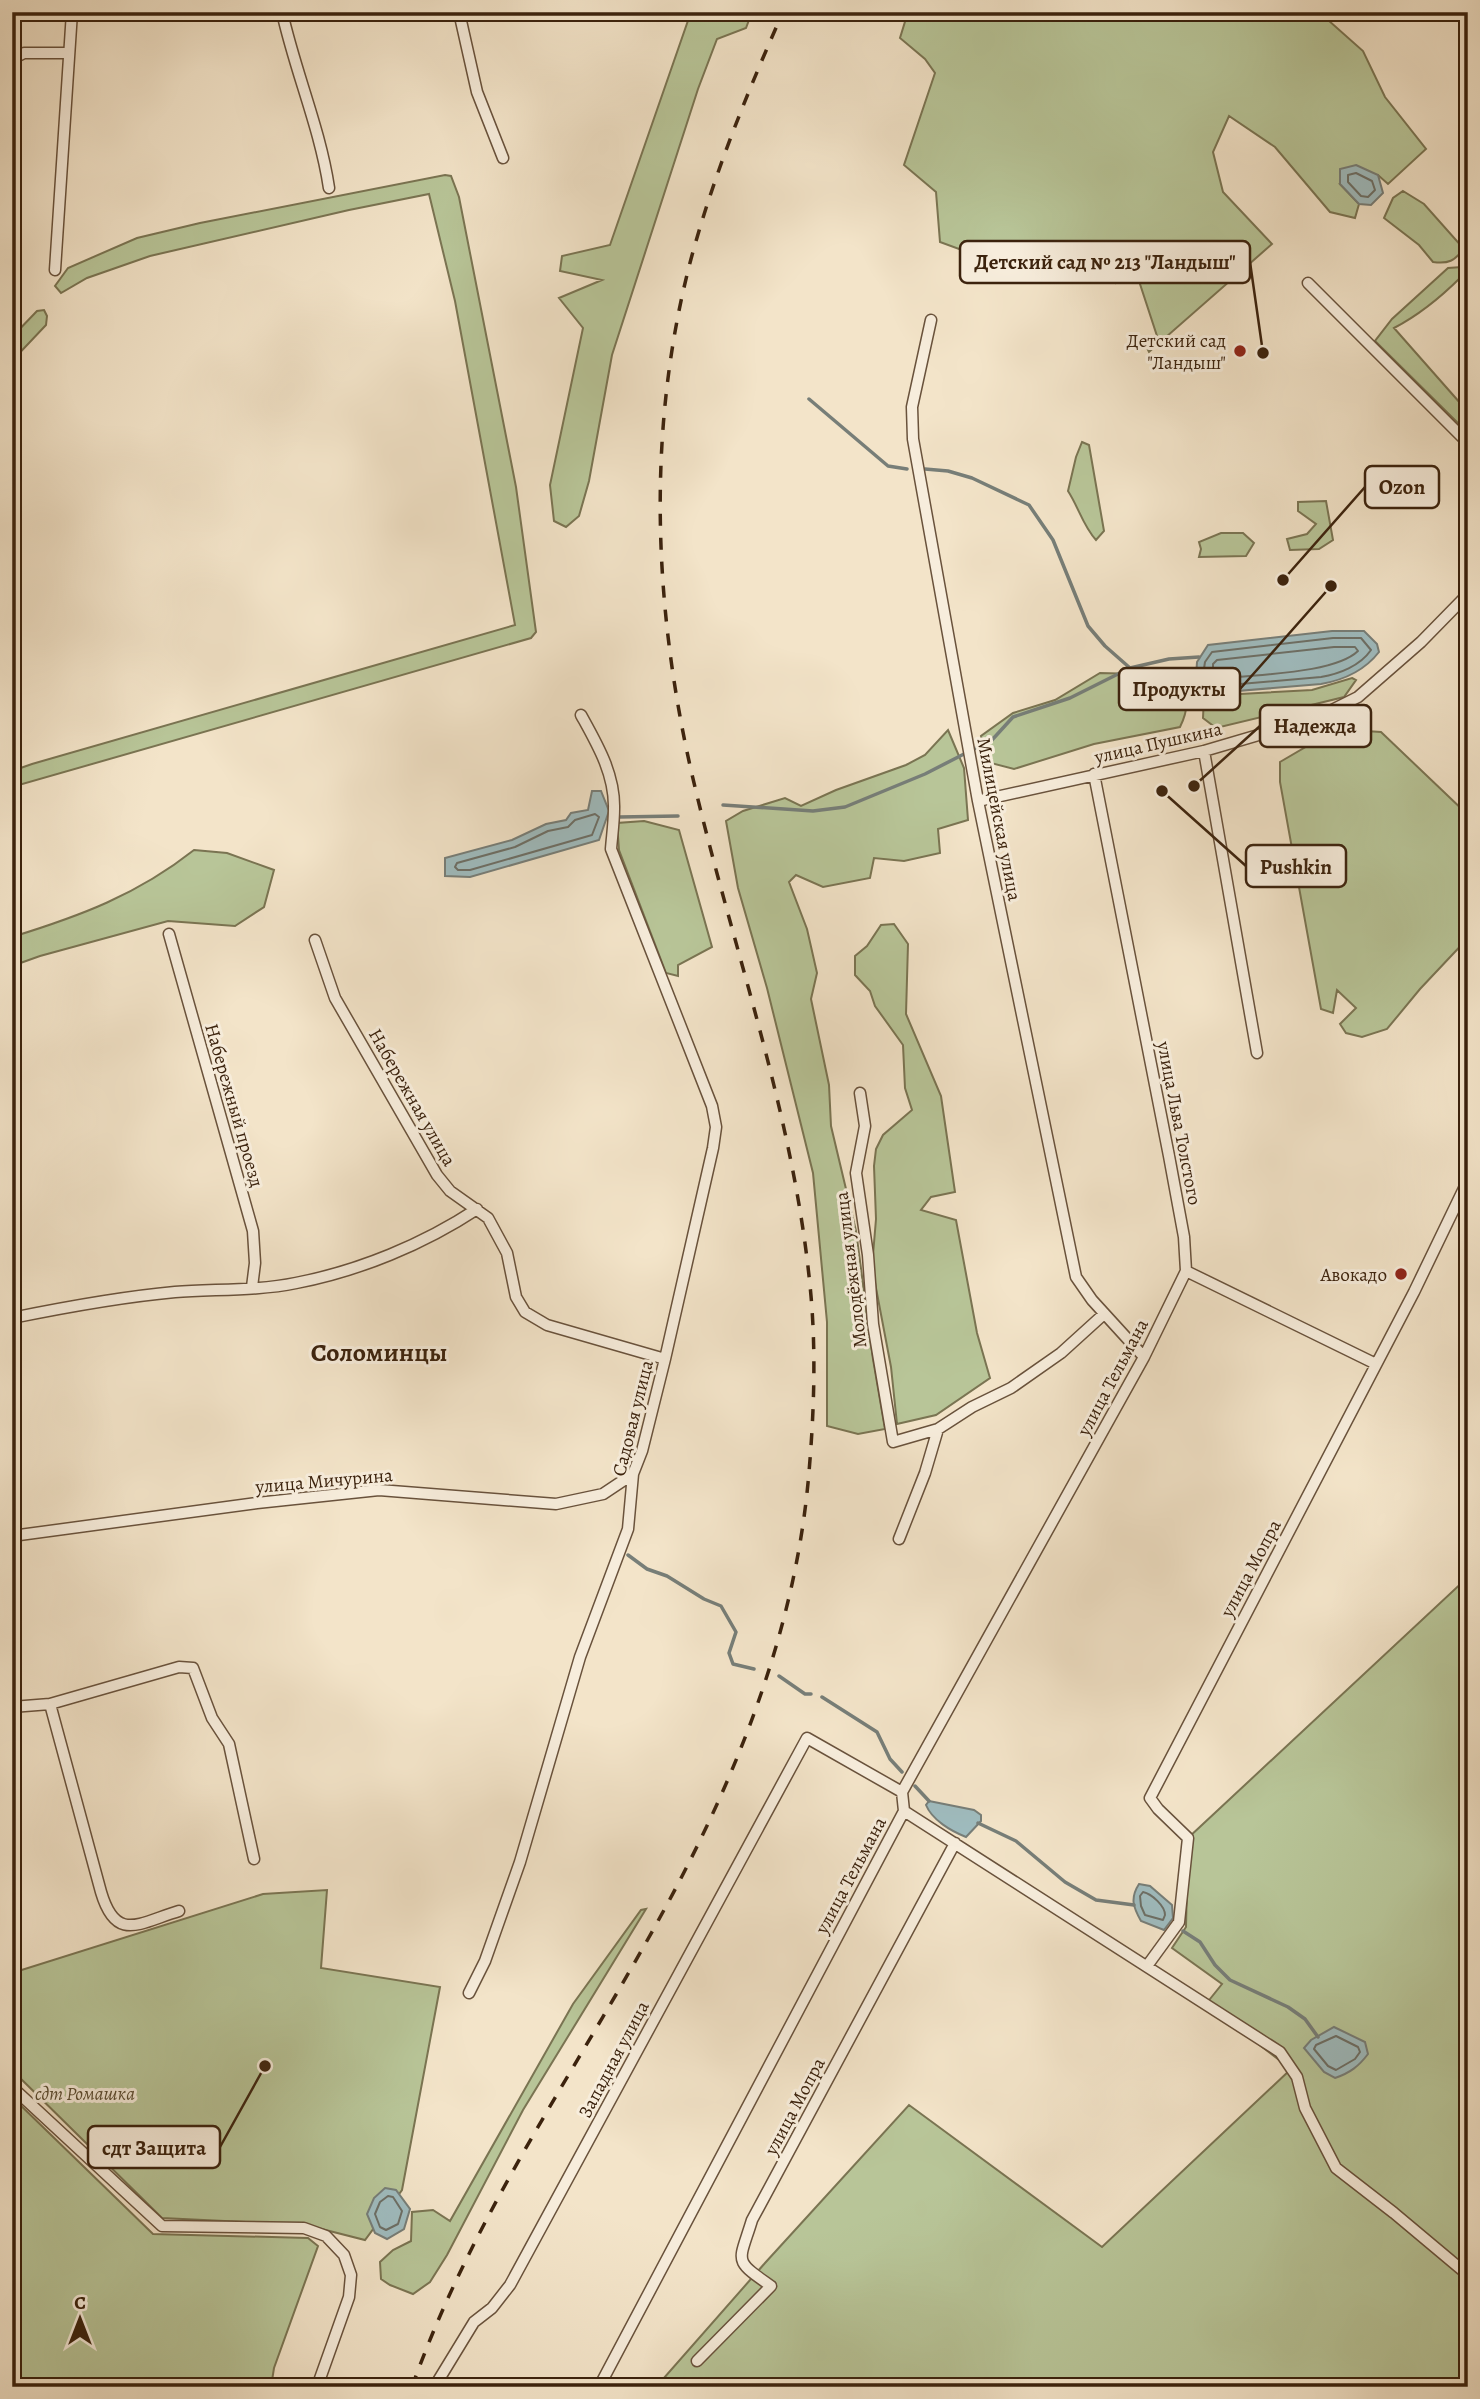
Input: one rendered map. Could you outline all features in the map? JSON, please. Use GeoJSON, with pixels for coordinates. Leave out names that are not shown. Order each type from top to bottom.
{"type":"FeatureCollection","features":[{"type":"Feature","properties":{"kind":"street"},"geometry":{"type":"LineString","coordinates":[[55,270],[72,12]]}},
{"type":"Feature","properties":{"kind":"street"},"geometry":{"type":"LineString","coordinates":[[282,12],[329,188]]}},
{"type":"Feature","properties":{"kind":"street"},"geometry":{"type":"LineString","coordinates":[[458,12],[477,92],[503,158]]}},
{"type":"Feature","properties":{"kind":"street"},"geometry":{"type":"LineString","coordinates":[[12,58],[23,53],[69,53]]}},
{"type":"Feature","properties":{"kind":"street"},"geometry":{"type":"LineString","coordinates":[[1308,283],[1468,443]]}},
{"type":"Feature","properties":{"kind":"street","name":"Милицейская улица"},"geometry":{"type":"LineString","coordinates":[[931,320],[912,407],[912,433],[978,801],[1076,1277],[1104,1314],[1144,1357]]}},
{"type":"Feature","properties":{"kind":"street","name":"улица Пушкина"},"geometry":{"type":"LineString","coordinates":[[978,801],[1204,751],[1316,718],[1358,697],[1421,642],[1468,594]]}},
{"type":"Feature","properties":{"kind":"street","name":"Садовая улица"},"geometry":{"type":"LineString","coordinates":[[468,1993],[485,1961],[520,1862],[580,1657],[628,1529],[633,1474],[642,1451],[665,1359],[716,1127],[712,1106],[611,849],[614,810],[605,757],[581,715]]}},
{"type":"Feature","properties":{"kind":"street"},"geometry":{"type":"LineString","coordinates":[[1204,751],[1257,1053]]}},
{"type":"Feature","properties":{"kind":"street","name":"улица Льва Толстого"},"geometry":{"type":"LineString","coordinates":[[1094,774],[1172,1170],[1184,1237],[1186,1271]]}},
{"type":"Feature","properties":{"kind":"street","name":"Набережный проезд"},"geometry":{"type":"LineString","coordinates":[[169,934],[253,1231],[255,1263],[252,1287]]}},
{"type":"Feature","properties":{"kind":"street","name":"Набережная улица"},"geometry":{"type":"LineString","coordinates":[[315,940],[335,998],[437,1175],[450,1191],[488,1218],[507,1253],[516,1297],[525,1312],[547,1325],[665,1359]]}},
{"type":"Feature","properties":{"kind":"street","name":"Молодёжная улица"},"geometry":{"type":"LineString","coordinates":[[860,1093],[865,1126],[856,1173],[868,1255],[873,1324],[893,1441],[938,1429]]}},
{"type":"Feature","properties":{"kind":"street","name":"улица Мопра"},"geometry":{"type":"LineString","coordinates":[[1147,1966],[1179,1922],[1188,1838],[1158,1810],[1150,1798],[1414,1292],[1468,1180]]}},
{"type":"Feature","properties":{"kind":"street"},"geometry":{"type":"LineString","coordinates":[[12,1318],[110,1300],[173,1292],[295,1284],[368,1264],[454,1224],[477,1209]]}},
{"type":"Feature","properties":{"kind":"street"},"geometry":{"type":"LineString","coordinates":[[1186,1271],[1376,1364]]}},
{"type":"Feature","properties":{"kind":"street","name":"улица Тельмана"},"geometry":{"type":"LineString","coordinates":[[599,2387],[904,1811],[901,1792],[1144,1357],[1186,1271]]}},
{"type":"Feature","properties":{"kind":"street"},"geometry":{"type":"LineString","coordinates":[[899,1539],[925,1473],[938,1429],[972,1407],[1011,1388],[1061,1353],[1104,1314]]}},
{"type":"Feature","properties":{"kind":"street","name":"улица Мичурина"},"geometry":{"type":"LineString","coordinates":[[12,1536],[257,1503],[379,1490],[556,1504],[603,1494],[633,1474]]}},
{"type":"Feature","properties":{"kind":"street"},"geometry":{"type":"LineString","coordinates":[[12,1707],[50,1704],[179,1667],[193,1668],[212,1718],[229,1744],[254,1859]]}},
{"type":"Feature","properties":{"kind":"street"},"geometry":{"type":"LineString","coordinates":[[50,1704],[103,1899],[111,1916],[116,1923],[129,1926],[179,1911]]}},
{"type":"Feature","properties":{"kind":"street","name":"Западная улица"},"geometry":{"type":"LineString","coordinates":[[438,2387],[438,2381],[474,2322],[492,2308],[510,2285],[807,1738],[901,1792]]}},
{"type":"Feature","properties":{"kind":"street"},"geometry":{"type":"LineString","coordinates":[[904,1811],[1280,2052],[1297,2077],[1305,2108],[1336,2168],[1468,2275]]}},
{"type":"Feature","properties":{"kind":"street","name":"улица Мопра"},"geometry":{"type":"LineString","coordinates":[[697,2361],[771,2286],[744,2267],[741,2259],[752,2220],[954,1843]]}},
{"type":"Feature","properties":{"kind":"street"},"geometry":{"type":"LineString","coordinates":[[12,2087],[162,2226],[304,2228],[326,2236],[344,2255],[351,2274],[349,2297],[317,2387]]}},
{"type":"Feature","properties":{"kind":"green space"},"geometry":{"type":"Polygon","coordinates":[[[691,12],[752,12],[746,28],[717,39],[698,89],[612,355],[589,481],[579,516],[566,527],[554,521],[550,485],[583,328],[559,298],[602,280],[560,271],[562,256],[610,245],[691,12]]]}},
{"type":"Feature","properties":{"kind":"green space"},"geometry":{"type":"Polygon","coordinates":[[[908,12],[1319,12],[1363,51],[1385,97],[1426,149],[1388,184],[1378,175],[1340,184],[1359,204],[1355,218],[1330,212],[1275,147],[1229,116],[1213,152],[1223,192],[1272,244],[1149,352],[1146,346],[1157,336],[1138,278],[1116,283],[1104,251],[1000,264],[940,242],[936,192],[904,165],[935,73],[925,59],[900,38],[908,12]]]}},
{"type":"Feature","properties":{"kind":"green space"},"geometry":{"type":"Polygon","coordinates":[[[445,175],[451,176],[459,197],[516,487],[536,632],[531,638],[12,787],[12,771],[32,764],[515,625],[455,301],[429,194],[150,256],[87,278],[61,293],[55,286],[68,268],[137,238],[445,175]]]}},
{"type":"Feature","properties":{"kind":"green space"},"geometry":{"type":"Polygon","coordinates":[[[1403,191],[1424,204],[1464,249],[1454,259],[1433,262],[1419,245],[1384,218],[1393,198],[1403,191]]]}},
{"type":"Feature","properties":{"kind":"green space"},"geometry":{"type":"Polygon","coordinates":[[[1468,263],[1468,282],[1461,277],[1429,305],[1394,328],[1468,412],[1468,433],[1375,341],[1392,319],[1448,268],[1465,269],[1468,263]]]}},
{"type":"Feature","properties":{"kind":"green space"},"geometry":{"type":"Polygon","coordinates":[[[44,310],[47,316],[46,325],[12,361],[12,337],[37,311],[44,310]]]}},
{"type":"Feature","properties":{"kind":"green space"},"geometry":{"type":"Polygon","coordinates":[[[1082,442],[1089,445],[1104,531],[1096,540],[1068,491],[1082,442]]]}},
{"type":"Feature","properties":{"kind":"green space"},"geometry":{"type":"Polygon","coordinates":[[[1326,501],[1333,540],[1319,549],[1290,550],[1287,539],[1307,534],[1316,524],[1298,511],[1298,502],[1326,501]]]}},
{"type":"Feature","properties":{"kind":"green space"},"geometry":{"type":"Polygon","coordinates":[[[1221,533],[1243,533],[1254,543],[1246,556],[1199,557],[1199,542],[1221,533]]]}},
{"type":"Feature","properties":{"kind":"green space"},"geometry":{"type":"Polygon","coordinates":[[[1162,671],[1177,681],[1185,694],[1186,710],[1180,727],[1094,744],[1014,769],[987,762],[981,736],[1013,713],[1055,700],[1100,673],[1139,674],[1162,671]]]}},
{"type":"Feature","properties":{"kind":"green space"},"geometry":{"type":"Polygon","coordinates":[[[1352,678],[1356,680],[1344,697],[1216,728],[1203,718],[1204,696],[1312,690],[1352,678]]]}},
{"type":"Feature","properties":{"kind":"green space"},"geometry":{"type":"Polygon","coordinates":[[[948,730],[964,768],[968,820],[938,829],[940,853],[904,861],[874,858],[870,878],[823,887],[796,875],[789,882],[807,929],[817,973],[811,999],[829,1085],[831,1126],[856,1231],[885,1429],[858,1434],[827,1426],[827,1322],[813,1173],[767,988],[738,888],[726,821],[743,811],[785,798],[801,806],[836,790],[906,765],[925,755],[948,730]]]}},
{"type":"Feature","properties":{"kind":"green space"},"geometry":{"type":"Polygon","coordinates":[[[1350,730],[1381,732],[1468,815],[1468,938],[1387,1029],[1362,1037],[1346,1033],[1340,1024],[1356,1008],[1337,990],[1333,1013],[1321,1009],[1280,782],[1280,762],[1316,741],[1350,730]]]}},
{"type":"Feature","properties":{"kind":"green space"},"geometry":{"type":"Polygon","coordinates":[[[644,821],[679,830],[712,947],[678,965],[678,976],[666,973],[619,850],[617,823],[644,821]]]}},
{"type":"Feature","properties":{"kind":"green space"},"geometry":{"type":"Polygon","coordinates":[[[194,850],[227,853],[274,870],[264,907],[235,926],[168,921],[12,966],[12,937],[61,921],[129,892],[194,850]]]}},
{"type":"Feature","properties":{"kind":"green space"},"geometry":{"type":"Polygon","coordinates":[[[894,924],[908,944],[906,1014],[941,1096],[955,1192],[931,1197],[921,1210],[956,1220],[977,1333],[990,1378],[936,1415],[897,1424],[891,1367],[872,1267],[876,1219],[874,1166],[876,1149],[883,1135],[912,1110],[905,1088],[903,1045],[875,1006],[870,991],[855,975],[855,956],[867,946],[881,925],[894,924]]]}},
{"type":"Feature","properties":{"kind":"green space"},"geometry":{"type":"Polygon","coordinates":[[[1468,1577],[1468,2387],[656,2387],[909,2105],[1102,2247],[1291,2069],[1206,2004],[1222,1984],[1172,1948],[1186,1927],[1188,1838],[1468,1577]]]}},
{"type":"Feature","properties":{"kind":"green space","name":"сдт Ромашка"},"geometry":{"type":"Polygon","coordinates":[[[327,1890],[321,1968],[440,1987],[402,2190],[365,2240],[306,2225],[162,2218],[12,2070],[12,1973],[263,1894],[327,1890]]]}},
{"type":"Feature","properties":{"kind":"green space"},"geometry":{"type":"Polygon","coordinates":[[[646,1909],[523,2110],[447,2255],[430,2282],[413,2294],[381,2279],[380,2262],[393,2250],[411,2241],[412,2212],[433,2210],[450,2221],[573,2004],[641,1910],[646,1909]]]}},
{"type":"Feature","properties":{"kind":"green space"},"geometry":{"type":"Polygon","coordinates":[[[12,2097],[153,2234],[308,2238],[318,2246],[274,2368],[271,2387],[12,2387],[12,2097]]]}},
{"type":"Feature","properties":{"kind":"water"},"geometry":{"type":"Polygon","coordinates":[[[1356,165],[1378,175],[1383,193],[1371,205],[1359,204],[1340,184],[1340,169],[1356,165]]]}},
{"type":"Feature","properties":{"kind":"water"},"geometry":{"type":"Polygon","coordinates":[[[1332,631],[1364,631],[1377,644],[1379,652],[1353,673],[1321,684],[1214,693],[1206,689],[1196,677],[1197,662],[1208,645],[1332,631]]]}},
{"type":"Feature","properties":{"kind":"water"},"geometry":{"type":"Polygon","coordinates":[[[592,791],[601,791],[609,811],[599,840],[470,877],[445,876],[445,858],[512,840],[546,824],[566,820],[571,813],[588,810],[592,791]]]}},
{"type":"Feature","properties":{"kind":"water"},"geometry":{"type":"Polygon","coordinates":[[[929,1801],[974,1810],[981,1815],[981,1821],[966,1837],[937,1820],[926,1805],[929,1801]]]}},
{"type":"Feature","properties":{"kind":"water"},"geometry":{"type":"Polygon","coordinates":[[[1139,1884],[1150,1886],[1172,1905],[1173,1918],[1164,1930],[1141,1921],[1138,1916],[1134,1898],[1139,1884]]]}},
{"type":"Feature","properties":{"kind":"water"},"geometry":{"type":"Polygon","coordinates":[[[1334,2027],[1365,2042],[1368,2054],[1354,2069],[1335,2078],[1324,2072],[1304,2048],[1311,2040],[1334,2027]]]}},
{"type":"Feature","properties":{"kind":"water"},"geometry":{"type":"Polygon","coordinates":[[[385,2188],[396,2190],[410,2209],[404,2229],[387,2239],[375,2233],[367,2214],[374,2198],[385,2188]]]}},
{"type":"Feature","properties":{"kind":"waterway"},"geometry":{"type":"LineString","coordinates":[[809,399],[888,466],[907,469]]}},
{"type":"Feature","properties":{"kind":"waterway"},"geometry":{"type":"LineString","coordinates":[[925,469],[948,471],[972,478],[1029,505],[1053,540],[1088,626],[1105,646],[1130,668]]}},
{"type":"Feature","properties":{"kind":"waterway"},"geometry":{"type":"LineString","coordinates":[[972,750],[992,740],[1013,717],[1070,698],[1130,668],[1169,659],[1199,657]]}},
{"type":"Feature","properties":{"kind":"waterway"},"geometry":{"type":"LineString","coordinates":[[723,805],[813,811],[845,807],[925,774],[964,754]]}},
{"type":"Feature","properties":{"kind":"waterway"},"geometry":{"type":"LineString","coordinates":[[619,817],[678,816]]}},
{"type":"Feature","properties":{"kind":"waterway"},"geometry":{"type":"LineString","coordinates":[[628,1555],[647,1569],[667,1576],[704,1599],[721,1606],[736,1632],[729,1653],[733,1664],[754,1669]]}},
{"type":"Feature","properties":{"kind":"waterway"},"geometry":{"type":"LineString","coordinates":[[779,1676],[805,1694],[811,1694]]}},
{"type":"Feature","properties":{"kind":"waterway"},"geometry":{"type":"LineString","coordinates":[[822,1697],[877,1732],[890,1759],[902,1772]]}},
{"type":"Feature","properties":{"kind":"waterway"},"geometry":{"type":"LineString","coordinates":[[915,1786],[929,1801]]}},
{"type":"Feature","properties":{"kind":"waterway"},"geometry":{"type":"LineString","coordinates":[[978,1823],[1016,1841],[1065,1882],[1096,1900],[1134,1905]]}},
{"type":"Feature","properties":{"kind":"waterway"},"geometry":{"type":"LineString","coordinates":[[1183,1931],[1200,1942],[1215,1965],[1230,1980],[1288,2007],[1305,2019],[1318,2037]]}},
{"type":"Feature","properties":{"kind":"railway"},"geometry":{"type":"LineString","coordinates":[[412,2387],[436,2325],[493,2207],[658,1921],[712,1815],[758,1704],[791,1590],[802,1531],[811,1450],[814,1362],[813,1318],[803,1229],[777,1096],[707,835],[678,707],[663,579],[660,514],[667,386],[691,259],[732,134],[783,12]]}},
{"type":"Feature","properties":{"kind":"place","name":"Детский сад \"Ландыш\""},"geometry":{"type":"Point","coordinates":[1240,351]}},
{"type":"Feature","properties":{"kind":"place","name":"Детский сад № 213 \"Ландыш\""},"geometry":{"type":"Point","coordinates":[1263,353]}},
{"type":"Feature","properties":{"kind":"place","name":"Ozon"},"geometry":{"type":"Point","coordinates":[1283,580]}},
{"type":"Feature","properties":{"kind":"place","name":"Продукты"},"geometry":{"type":"Point","coordinates":[1331,586]}},
{"type":"Feature","properties":{"kind":"place","name":"Надежда"},"geometry":{"type":"Point","coordinates":[1194,786]}},
{"type":"Feature","properties":{"kind":"place","name":"Pushkin"},"geometry":{"type":"Point","coordinates":[1162,791]}},
{"type":"Feature","properties":{"kind":"place","name":"Авокадо"},"geometry":{"type":"Point","coordinates":[1401,1274]}},
{"type":"Feature","properties":{"kind":"place","name":"сдт Защита"},"geometry":{"type":"Point","coordinates":[265,2066]}},
{"type":"Feature","properties":{"kind":"district","name":"Соломинцы"},"geometry":{"type":"Point","coordinates":[379,1352]}}]}
